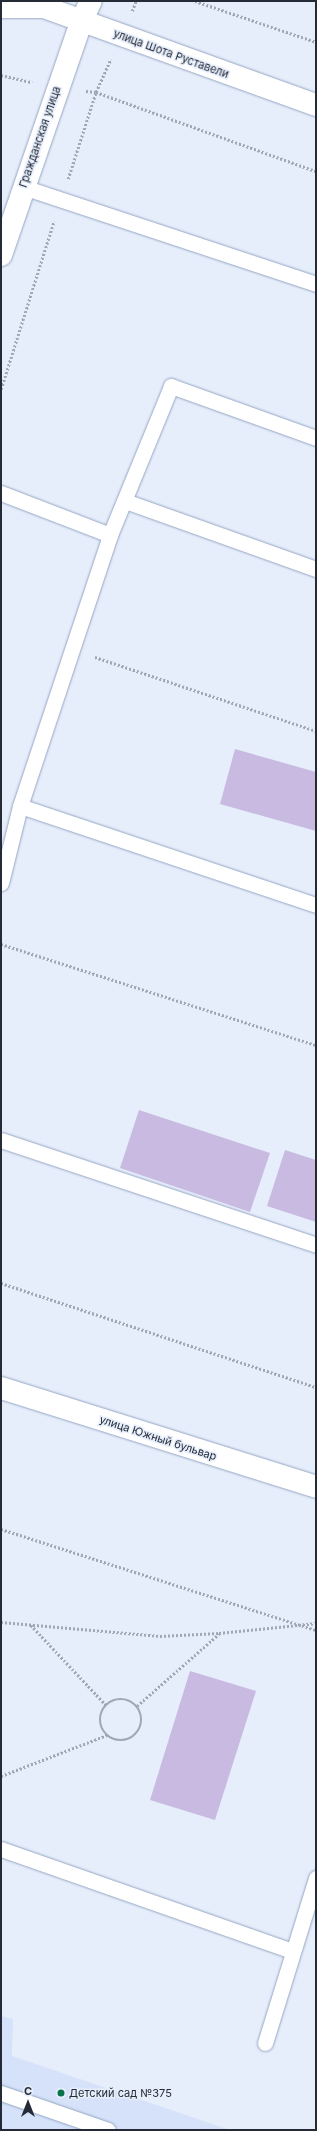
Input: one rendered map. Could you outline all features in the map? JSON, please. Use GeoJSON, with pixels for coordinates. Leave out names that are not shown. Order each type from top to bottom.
{"type":"FeatureCollection","features":[{"type":"Feature","properties":{"kind":"street","name":"Гражданская улица"},"geometry":{"type":"LineString","coordinates":[[1,255],[23,187],[82,20],[91,1]]}},
{"type":"Feature","properties":{"kind":"street","name":"улица Шота Руставели"},"geometry":{"type":"LineString","coordinates":[[1,7],[36,4],[316,105]]}},
{"type":"Feature","properties":{"kind":"street","name":"улица Южный бульвар"},"geometry":{"type":"LineString","coordinates":[[1,1388],[316,1487]]}},
{"type":"Feature","properties":{"kind":"lane"},"geometry":{"type":"LineString","coordinates":[[23,187],[316,284]]}},
{"type":"Feature","properties":{"kind":"lane"},"geometry":{"type":"LineString","coordinates":[[1,883],[20,806],[110,535],[171,386],[316,438]]}},
{"type":"Feature","properties":{"kind":"lane"},"geometry":{"type":"LineString","coordinates":[[1,493],[110,535]]}},
{"type":"Feature","properties":{"kind":"lane"},"geometry":{"type":"LineString","coordinates":[[125,501],[316,569]]}},
{"type":"Feature","properties":{"kind":"lane"},"geometry":{"type":"LineString","coordinates":[[20,806],[316,905]]}},
{"type":"Feature","properties":{"kind":"lane"},"geometry":{"type":"LineString","coordinates":[[1,1140],[316,1245]]}},
{"type":"Feature","properties":{"kind":"lane"},"geometry":{"type":"LineString","coordinates":[[1,1849],[293,1951]]}},
{"type":"Feature","properties":{"kind":"lane"},"geometry":{"type":"LineString","coordinates":[[265,2043],[316,1878]]}},
{"type":"Feature","properties":{"kind":"lane"},"geometry":{"type":"LineString","coordinates":[[1,2094],[108,2130]]}},
{"type":"Feature","properties":{"kind":"path"},"geometry":{"type":"LineString","coordinates":[[195,1],[316,42]]}},
{"type":"Feature","properties":{"kind":"path"},"geometry":{"type":"LineString","coordinates":[[96,92],[316,171]]}},
{"type":"Feature","properties":{"kind":"path"},"geometry":{"type":"LineString","coordinates":[[72,649],[316,730]]}},
{"type":"Feature","properties":{"kind":"path"},"geometry":{"type":"LineString","coordinates":[[1,944],[316,1045]]}},
{"type":"Feature","properties":{"kind":"path"},"geometry":{"type":"LineString","coordinates":[[1,1283],[316,1387]]}},
{"type":"Feature","properties":{"kind":"path"},"geometry":{"type":"LineString","coordinates":[[1,1529],[316,1630]]}},
{"type":"Feature","properties":{"kind":"path"},"geometry":{"type":"LineString","coordinates":[[1,1622],[160,1636],[219,1633],[316,1623]]}},
{"type":"Feature","properties":{"kind":"path"},"geometry":{"type":"LineString","coordinates":[[30,1624],[106,1705]]}},
{"type":"Feature","properties":{"kind":"path"},"geometry":{"type":"LineString","coordinates":[[137,1706],[219,1633]]}},
{"type":"Feature","properties":{"kind":"path"},"geometry":{"type":"LineString","coordinates":[[118,1699],[132,1702],[137,1706],[142,1719],[141,1726],[133,1737],[120,1740],[107,1735],[100,1723],[102,1710],[106,1705],[118,1699]]}},
{"type":"Feature","properties":{"kind":"path"},"geometry":{"type":"LineString","coordinates":[[1,1776],[107,1735]]}},
{"type":"Feature","properties":{"kind":"shaded area"},"geometry":{"type":"Polygon","coordinates":[[[235,749],[316,772],[316,831],[220,804],[235,749]]]}},
{"type":"Feature","properties":{"kind":"shaded area"},"geometry":{"type":"Polygon","coordinates":[[[139,1110],[270,1153],[250,1212],[120,1168],[139,1110]]]}},
{"type":"Feature","properties":{"kind":"shaded area"},"geometry":{"type":"Polygon","coordinates":[[[285,1150],[316,1160],[316,1222],[267,1206],[285,1150]]]}},
{"type":"Feature","properties":{"kind":"shaded area"},"geometry":{"type":"Polygon","coordinates":[[[190,1671],[256,1691],[215,1820],[150,1800],[190,1671]]]}},
{"type":"Feature","properties":{"kind":"shaded area","name":"Детский сад №375"},"geometry":{"type":"Polygon","coordinates":[[[1,2016],[13,2019],[12,2056],[230,2130],[1,2130],[1,2016]]]}},
{"type":"Feature","properties":{"kind":"place","name":"Детский сад №375"},"geometry":{"type":"Point","coordinates":[61,2093]}}]}
